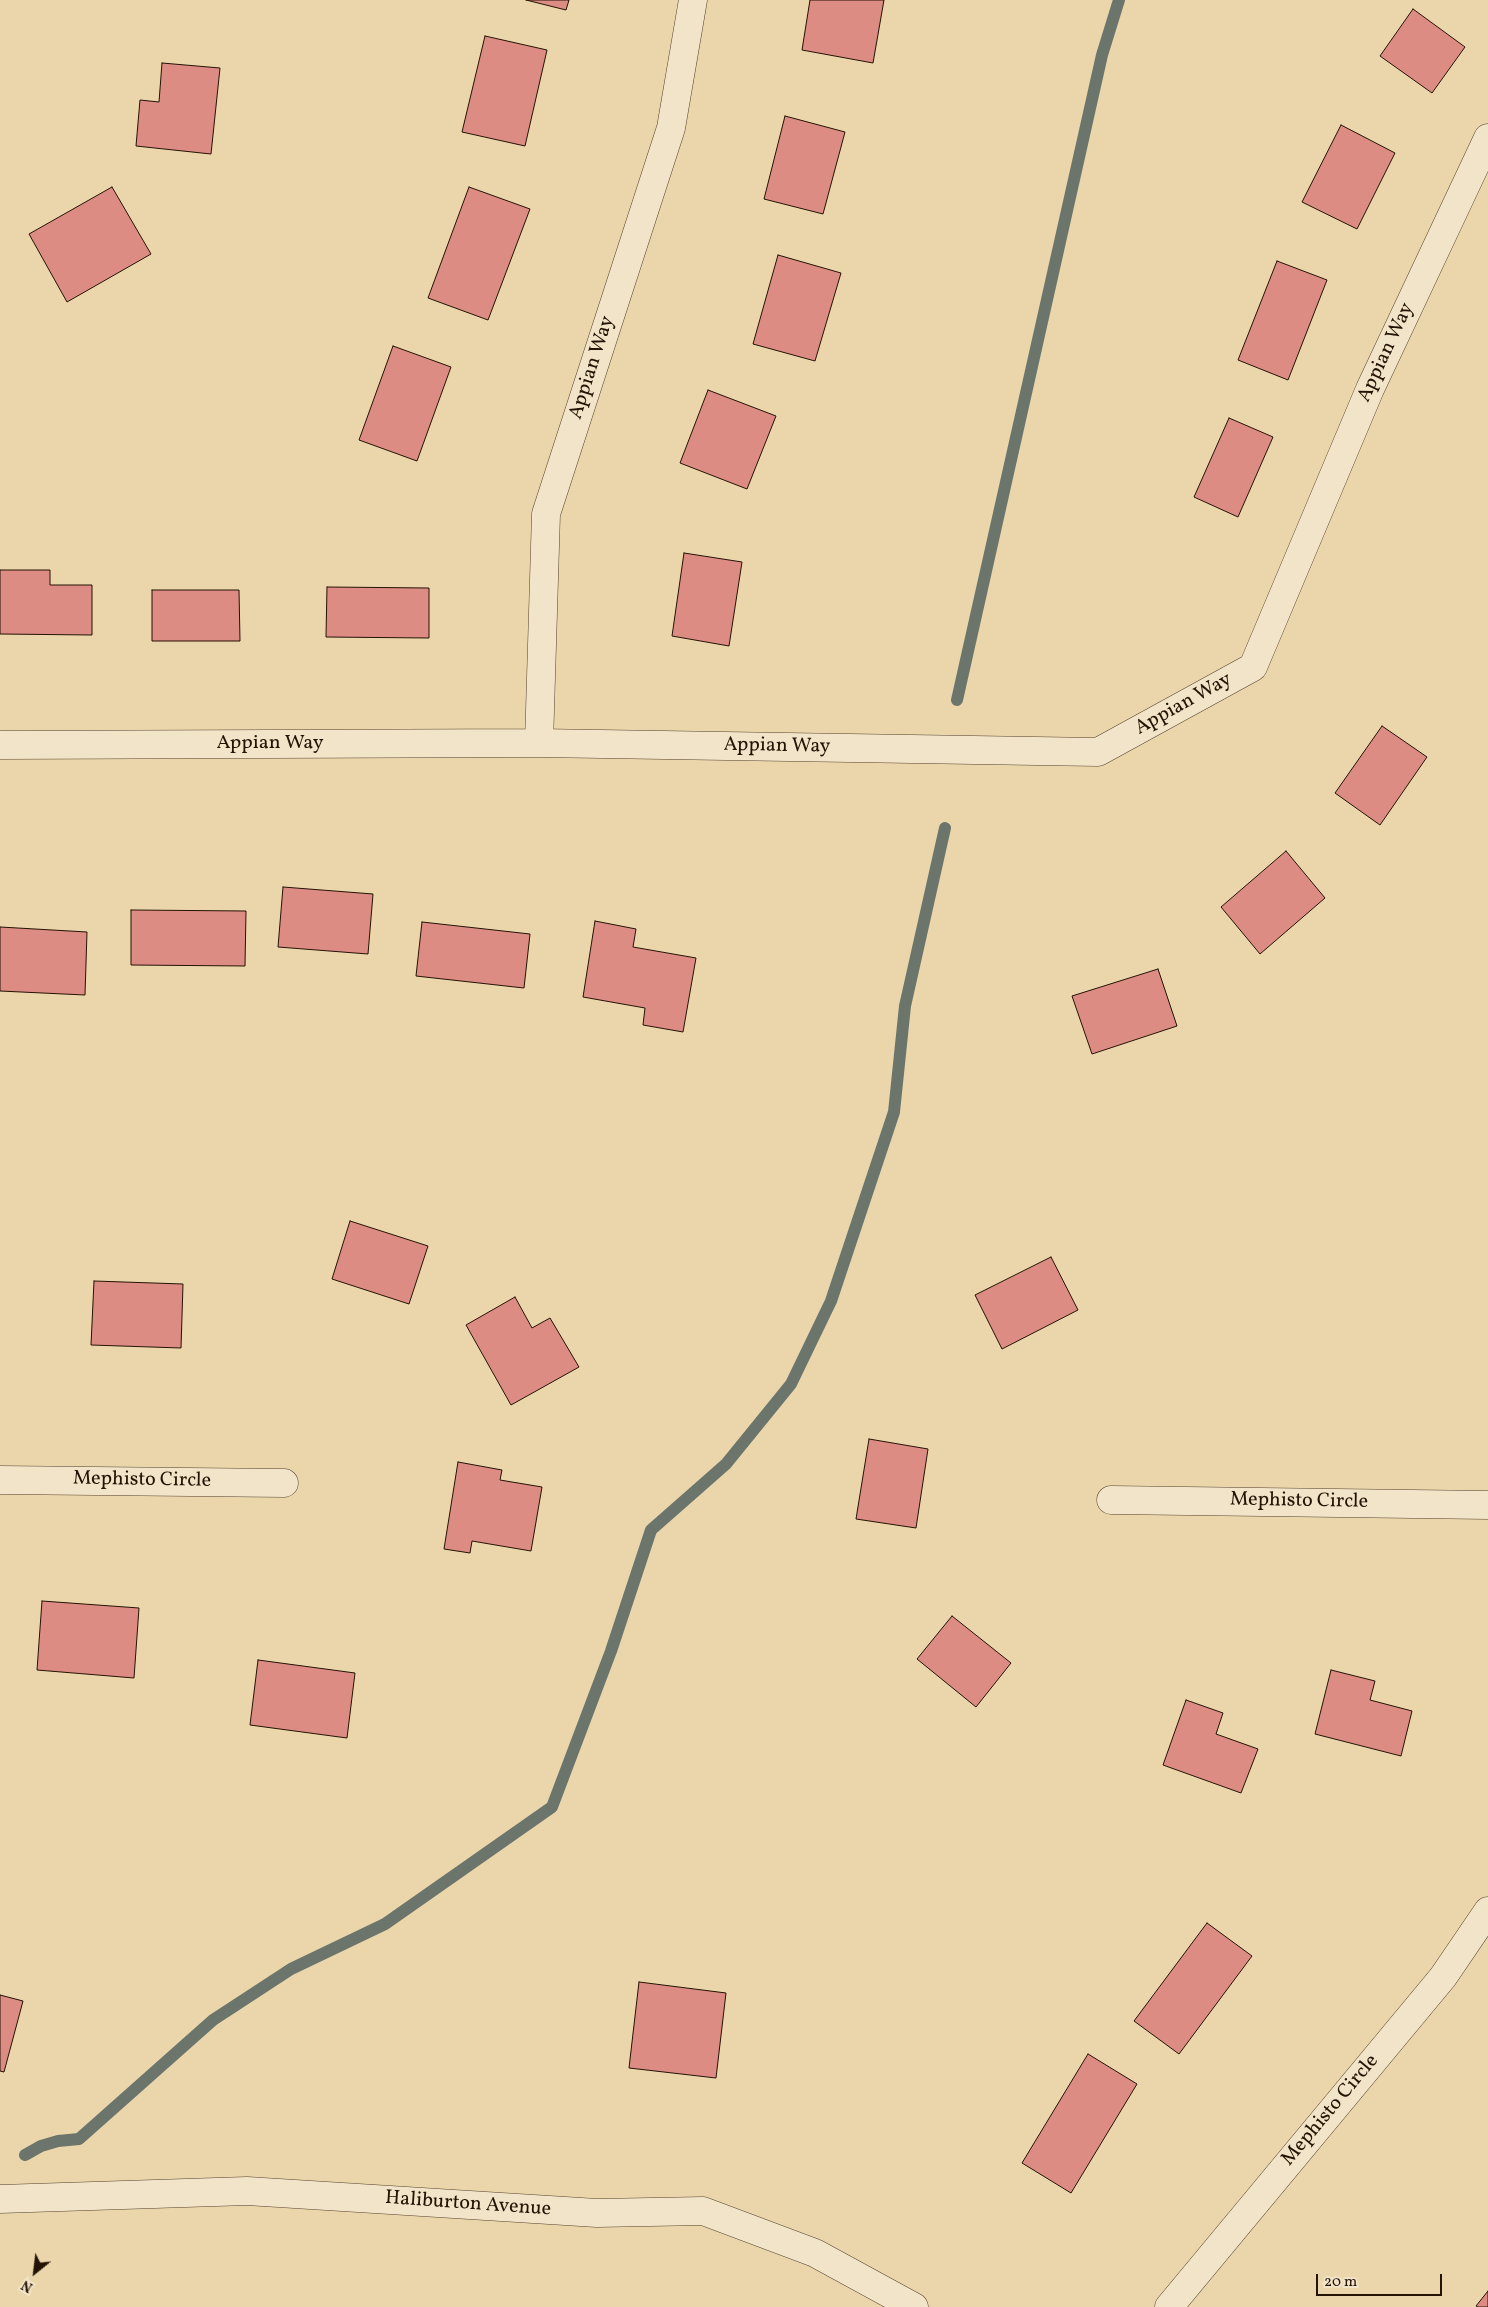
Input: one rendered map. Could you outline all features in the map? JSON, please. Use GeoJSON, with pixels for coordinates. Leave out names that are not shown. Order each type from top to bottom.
{"type":"FeatureCollection","features":[{"type":"Feature","properties":{"kind":"street","name":"Appian Way"},"geometry":{"type":"LineString","coordinates":[[539,743],[546,514],[671,128],[693,0]]}},
{"type":"Feature","properties":{"kind":"street","name":"Appian Way"},"geometry":{"type":"LineString","coordinates":[[0,745],[539,743],[1098,752],[1253,667],[1370,389],[1488,138]]}},
{"type":"Feature","properties":{"kind":"street","name":"Mephisto Circle"},"geometry":{"type":"LineString","coordinates":[[0,1480],[284,1483]]}},
{"type":"Feature","properties":{"kind":"street","name":"Mephisto Circle"},"geometry":{"type":"LineString","coordinates":[[1111,1500],[1488,1505]]}},
{"type":"Feature","properties":{"kind":"street","name":"Mephisto Circle"},"geometry":{"type":"LineString","coordinates":[[1169,2307],[1443,1977],[1488,1911]]}},
{"type":"Feature","properties":{"kind":"street","name":"Haliburton Avenue"},"geometry":{"type":"LineString","coordinates":[[0,2199],[247,2191],[597,2213],[703,2212],[815,2254],[914,2307]]}},
{"type":"Feature","properties":{"kind":"building"},"geometry":{"type":"Polygon","coordinates":[[[526,0],[569,0],[566,10],[526,0]]]}},
{"type":"Feature","properties":{"kind":"building"},"geometry":{"type":"Polygon","coordinates":[[[810,0],[884,0],[873,63],[802,50],[810,0]]]}},
{"type":"Feature","properties":{"kind":"building"},"geometry":{"type":"Polygon","coordinates":[[[1413,9],[1465,47],[1432,93],[1380,56],[1413,9]]]}},
{"type":"Feature","properties":{"kind":"building"},"geometry":{"type":"Polygon","coordinates":[[[485,36],[547,50],[525,146],[462,132],[485,36]]]}},
{"type":"Feature","properties":{"kind":"building"},"geometry":{"type":"Polygon","coordinates":[[[162,63],[220,68],[211,154],[136,146],[140,100],[159,102],[162,63]]]}},
{"type":"Feature","properties":{"kind":"building"},"geometry":{"type":"Polygon","coordinates":[[[785,116],[845,132],[823,214],[764,199],[785,116]]]}},
{"type":"Feature","properties":{"kind":"building"},"geometry":{"type":"Polygon","coordinates":[[[1341,125],[1395,153],[1357,229],[1302,202],[1341,125]]]}},
{"type":"Feature","properties":{"kind":"building"},"geometry":{"type":"Polygon","coordinates":[[[112,187],[151,254],[67,302],[29,234],[112,187]]]}},
{"type":"Feature","properties":{"kind":"building"},"geometry":{"type":"Polygon","coordinates":[[[469,187],[530,209],[488,320],[428,298],[469,187]]]}},
{"type":"Feature","properties":{"kind":"building"},"geometry":{"type":"Polygon","coordinates":[[[778,255],[841,273],[815,361],[753,344],[778,255]]]}},
{"type":"Feature","properties":{"kind":"building"},"geometry":{"type":"Polygon","coordinates":[[[1277,261],[1327,280],[1288,380],[1238,360],[1277,261]]]}},
{"type":"Feature","properties":{"kind":"building"},"geometry":{"type":"Polygon","coordinates":[[[393,346],[451,367],[417,461],[359,440],[393,346]]]}},
{"type":"Feature","properties":{"kind":"building"},"geometry":{"type":"Polygon","coordinates":[[[708,390],[776,416],[747,489],[680,463],[708,390]]]}},
{"type":"Feature","properties":{"kind":"building"},"geometry":{"type":"Polygon","coordinates":[[[1229,418],[1273,437],[1238,517],[1194,497],[1229,418]]]}},
{"type":"Feature","properties":{"kind":"building"},"geometry":{"type":"Polygon","coordinates":[[[684,553],[742,562],[729,646],[672,636],[684,553]]]}},
{"type":"Feature","properties":{"kind":"building"},"geometry":{"type":"Polygon","coordinates":[[[0,570],[50,570],[50,585],[92,585],[92,635],[0,634],[0,570]]]}},
{"type":"Feature","properties":{"kind":"building"},"geometry":{"type":"Polygon","coordinates":[[[327,587],[429,588],[429,638],[326,637],[327,587]]]}},
{"type":"Feature","properties":{"kind":"building"},"geometry":{"type":"Polygon","coordinates":[[[152,590],[239,590],[240,641],[152,641],[152,590]]]}},
{"type":"Feature","properties":{"kind":"building"},"geometry":{"type":"Polygon","coordinates":[[[1382,726],[1427,757],[1380,825],[1335,793],[1382,726]]]}},
{"type":"Feature","properties":{"kind":"building"},"geometry":{"type":"Polygon","coordinates":[[[1286,851],[1325,898],[1260,954],[1221,907],[1286,851]]]}},
{"type":"Feature","properties":{"kind":"building"},"geometry":{"type":"Polygon","coordinates":[[[283,887],[373,894],[368,954],[278,947],[283,887]]]}},
{"type":"Feature","properties":{"kind":"building"},"geometry":{"type":"Polygon","coordinates":[[[131,910],[246,911],[245,966],[131,965],[131,910]]]}},
{"type":"Feature","properties":{"kind":"building"},"geometry":{"type":"Polygon","coordinates":[[[595,921],[636,929],[633,947],[696,958],[683,1032],[643,1025],[645,1008],[583,997],[595,921]]]}},
{"type":"Feature","properties":{"kind":"building"},"geometry":{"type":"Polygon","coordinates":[[[422,922],[530,934],[524,988],[416,976],[422,922]]]}},
{"type":"Feature","properties":{"kind":"building"},"geometry":{"type":"Polygon","coordinates":[[[0,927],[87,932],[85,995],[0,991],[0,927]]]}},
{"type":"Feature","properties":{"kind":"building"},"geometry":{"type":"Polygon","coordinates":[[[1158,969],[1177,1026],[1092,1054],[1072,996],[1158,969]]]}},
{"type":"Feature","properties":{"kind":"building"},"geometry":{"type":"Polygon","coordinates":[[[350,1221],[428,1246],[409,1304],[332,1279],[350,1221]]]}},
{"type":"Feature","properties":{"kind":"building"},"geometry":{"type":"Polygon","coordinates":[[[1051,1257],[1078,1310],[1002,1349],[975,1295],[1051,1257]]]}},
{"type":"Feature","properties":{"kind":"building"},"geometry":{"type":"Polygon","coordinates":[[[94,1281],[183,1284],[181,1348],[91,1345],[94,1281]]]}},
{"type":"Feature","properties":{"kind":"building"},"geometry":{"type":"Polygon","coordinates":[[[515,1297],[532,1328],[550,1318],[579,1367],[511,1405],[466,1325],[515,1297]]]}},
{"type":"Feature","properties":{"kind":"building"},"geometry":{"type":"Polygon","coordinates":[[[869,1439],[928,1449],[916,1528],[856,1519],[869,1439]]]}},
{"type":"Feature","properties":{"kind":"building"},"geometry":{"type":"Polygon","coordinates":[[[458,1462],[502,1470],[500,1480],[542,1487],[531,1551],[472,1541],[470,1553],[444,1549],[458,1462]]]}},
{"type":"Feature","properties":{"kind":"building"},"geometry":{"type":"Polygon","coordinates":[[[42,1601],[139,1608],[134,1678],[37,1670],[42,1601]]]}},
{"type":"Feature","properties":{"kind":"building"},"geometry":{"type":"Polygon","coordinates":[[[952,1616],[1011,1663],[976,1707],[917,1659],[952,1616]]]}},
{"type":"Feature","properties":{"kind":"building"},"geometry":{"type":"Polygon","coordinates":[[[258,1660],[355,1673],[347,1738],[250,1725],[258,1660]]]}},
{"type":"Feature","properties":{"kind":"building"},"geometry":{"type":"Polygon","coordinates":[[[1331,1670],[1375,1681],[1370,1700],[1412,1711],[1401,1756],[1315,1734],[1331,1670]]]}},
{"type":"Feature","properties":{"kind":"building"},"geometry":{"type":"Polygon","coordinates":[[[1186,1700],[1223,1713],[1216,1734],[1258,1749],[1241,1793],[1163,1765],[1186,1700]]]}},
{"type":"Feature","properties":{"kind":"building"},"geometry":{"type":"Polygon","coordinates":[[[1207,1923],[1252,1956],[1179,2054],[1134,2021],[1207,1923]]]}},
{"type":"Feature","properties":{"kind":"building"},"geometry":{"type":"Polygon","coordinates":[[[639,1982],[726,1993],[716,2078],[629,2068],[639,1982]]]}},
{"type":"Feature","properties":{"kind":"building"},"geometry":{"type":"Polygon","coordinates":[[[0,1995],[23,2001],[4,2072],[0,2071],[0,1995]]]}},
{"type":"Feature","properties":{"kind":"building"},"geometry":{"type":"Polygon","coordinates":[[[1088,2054],[1137,2084],[1071,2193],[1022,2163],[1088,2054]]]}},
{"type":"Feature","properties":{"kind":"building"},"geometry":{"type":"Polygon","coordinates":[[[1488,2291],[1488,2307],[1476,2306],[1488,2291]]]}},
{"type":"Feature","properties":{"kind":"waterway"},"geometry":{"type":"LineString","coordinates":[[957,700],[1102,55],[1119,0]]}},
{"type":"Feature","properties":{"kind":"waterway"},"geometry":{"type":"LineString","coordinates":[[25,2155],[41,2146],[58,2141],[79,2139],[213,2020],[291,1969],[385,1924],[552,1807],[611,1651],[651,1530],[726,1464],[791,1384],[831,1301],[894,1112],[905,1006],[945,828]]}}]}
